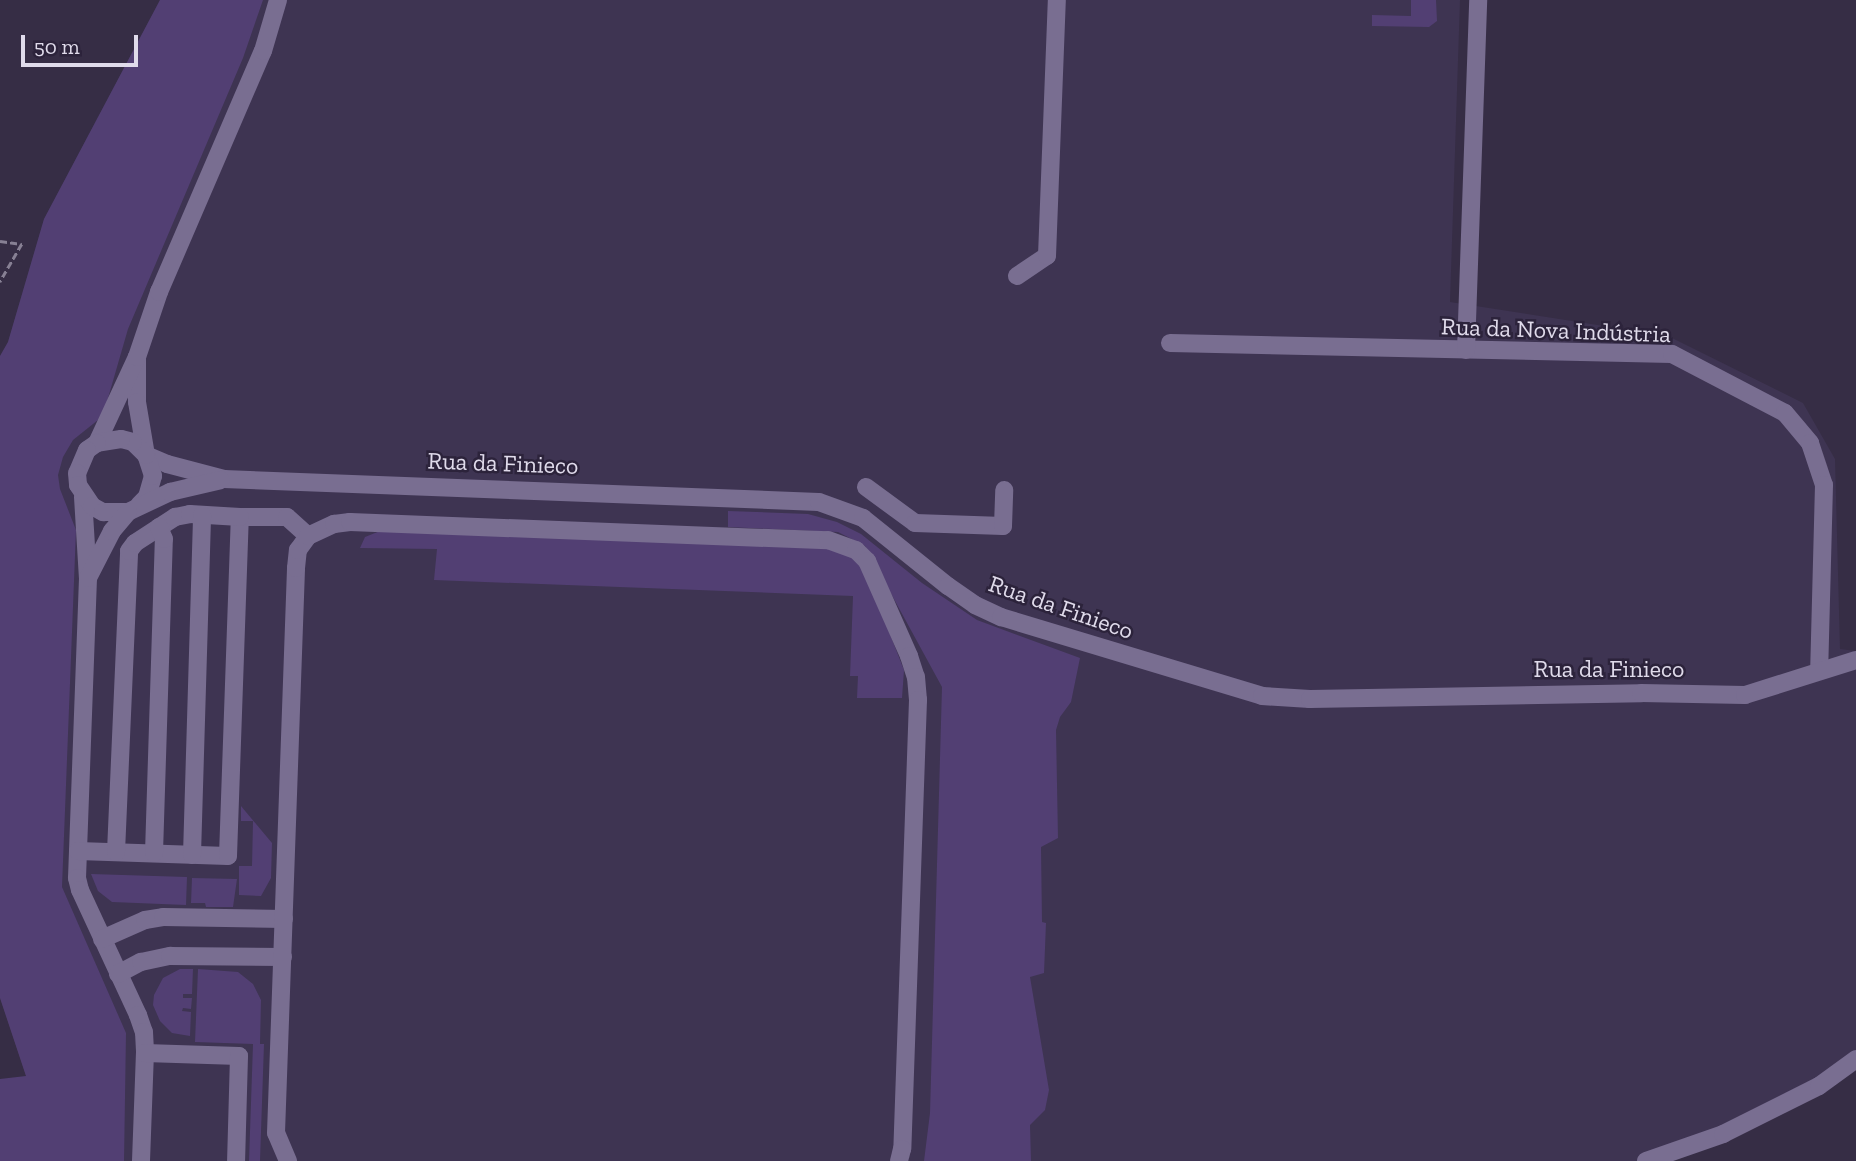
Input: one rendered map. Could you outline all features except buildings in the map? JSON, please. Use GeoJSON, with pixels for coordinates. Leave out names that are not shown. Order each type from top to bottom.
{"type":"FeatureCollection","features":[{"type":"Feature","properties":{"kind":"street"},"geometry":{"type":"LineString","coordinates":[[141,1161],[144,1032],[79,890],[78,851],[88,578],[83,497],[77,473],[87,450],[97,443],[110,421],[137,357],[159,292],[262,51],[278,0]]}},
{"type":"Feature","properties":{"kind":"street"},"geometry":{"type":"LineString","coordinates":[[1017,276],[1047,256],[1057,0]]}},
{"type":"Feature","properties":{"kind":"street"},"geometry":{"type":"LineString","coordinates":[[1466,350],[1478,0]]}},
{"type":"Feature","properties":{"kind":"street","name":"Rua da Nova Indústria"},"geometry":{"type":"LineString","coordinates":[[1170,343],[1672,354],[1785,413],[1810,443],[1824,485],[1819,670]]}},
{"type":"Feature","properties":{"kind":"street"},"geometry":{"type":"LineString","coordinates":[[88,578],[112,531],[146,497],[153,476],[146,454],[137,402],[137,357]]}},
{"type":"Feature","properties":{"kind":"street"},"geometry":{"type":"LineString","coordinates":[[97,443],[121,439],[132,442],[146,454],[224,479]]}},
{"type":"Feature","properties":{"kind":"street"},"geometry":{"type":"LineString","coordinates":[[83,497],[103,512],[133,508],[170,492],[224,479]]}},
{"type":"Feature","properties":{"kind":"street","name":"Rua da Finieco"},"geometry":{"type":"LineString","coordinates":[[224,479],[819,502],[863,518],[948,586],[988,611],[1262,696],[1310,699],[1641,693],[1745,695],[1856,660]]}},
{"type":"Feature","properties":{"kind":"street"},"geometry":{"type":"LineString","coordinates":[[866,487],[915,523],[1003,526],[1004,490]]}},
{"type":"Feature","properties":{"kind":"street"},"geometry":{"type":"LineString","coordinates":[[192,855],[202,515]]}},
{"type":"Feature","properties":{"kind":"street"},"geometry":{"type":"LineString","coordinates":[[116,852],[126,560],[135,543],[175,517],[202,515],[287,517],[308,536]]}},
{"type":"Feature","properties":{"kind":"street"},"geometry":{"type":"LineString","coordinates":[[78,851],[228,856],[240,517]]}},
{"type":"Feature","properties":{"kind":"street"},"geometry":{"type":"LineString","coordinates":[[288,1161],[276,1133],[296,568],[298,550],[308,536],[334,524],[350,522],[828,540],[856,550],[867,561],[909,656],[916,677],[918,700],[902,1149],[899,1161]]}},
{"type":"Feature","properties":{"kind":"street"},"geometry":{"type":"LineString","coordinates":[[154,853],[164,539],[159,527]]}},
{"type":"Feature","properties":{"kind":"street"},"geometry":{"type":"LineString","coordinates":[[102,939],[145,920],[163,918],[284,919]]}},
{"type":"Feature","properties":{"kind":"street"},"geometry":{"type":"LineString","coordinates":[[118,974],[141,962],[163,957],[283,957]]}},
{"type":"Feature","properties":{"kind":"street"},"geometry":{"type":"LineString","coordinates":[[145,1053],[239,1056],[236,1161]]}},
{"type":"Feature","properties":{"kind":"street"},"geometry":{"type":"LineString","coordinates":[[1646,1161],[1723,1134],[1819,1086],[1856,1059]]}},
{"type":"Feature","properties":{"kind":"path"},"geometry":{"type":"LineString","coordinates":[[0,241],[22,244],[0,282]]}},
{"type":"Feature","properties":{"kind":"shaded area"},"geometry":{"type":"Polygon","coordinates":[[[160,0],[1460,0],[1450,302],[1668,336],[1803,403],[1835,459],[1840,649],[1856,651],[1856,1059],[1655,1161],[19,1161],[26,1076],[0,998],[0,356],[8,342],[44,219],[160,0]]]}},
{"type":"Feature","properties":{"kind":"shaded area"},"geometry":{"type":"Polygon","coordinates":[[[160,0],[263,0],[243,58],[128,329],[106,405],[98,420],[73,440],[63,457],[58,475],[60,489],[76,530],[62,887],[126,1033],[124,1161],[0,1161],[0,1079],[26,1076],[0,998],[0,356],[8,342],[44,219],[160,0]]]}},
{"type":"Feature","properties":{"kind":"shaded area"},"geometry":{"type":"Polygon","coordinates":[[[1411,0],[1436,0],[1437,21],[1429,27],[1372,26],[1372,15],[1411,16],[1411,0]]]}},
{"type":"Feature","properties":{"kind":"shaded area"},"geometry":{"type":"Polygon","coordinates":[[[728,511],[808,514],[837,522],[861,534],[922,583],[977,620],[1080,658],[1071,702],[1060,717],[1056,730],[1058,838],[1041,847],[1042,922],[1046,923],[1044,973],[1030,977],[1049,1090],[1045,1110],[1030,1125],[1031,1161],[924,1161],[930,1113],[942,687],[865,546],[838,532],[728,527],[728,511]]]}},
{"type":"Feature","properties":{"kind":"shaded area"},"geometry":{"type":"Polygon","coordinates":[[[380,531],[840,549],[860,564],[870,583],[904,670],[902,698],[857,698],[858,676],[850,676],[853,596],[434,580],[437,549],[360,548],[365,537],[380,531]]]}},
{"type":"Feature","properties":{"kind":"shaded area"},"geometry":{"type":"Polygon","coordinates":[[[241,806],[272,843],[271,878],[261,896],[239,895],[239,866],[252,866],[253,821],[241,821],[241,806]]]}},
{"type":"Feature","properties":{"kind":"shaded area"},"geometry":{"type":"Polygon","coordinates":[[[91,874],[187,877],[186,905],[112,902],[98,891],[91,874]]]}},
{"type":"Feature","properties":{"kind":"shaded area"},"geometry":{"type":"Polygon","coordinates":[[[192,878],[237,879],[233,907],[206,907],[205,903],[191,903],[192,878]]]}},
{"type":"Feature","properties":{"kind":"shaded area"},"geometry":{"type":"Polygon","coordinates":[[[180,969],[193,969],[192,994],[183,994],[183,998],[192,998],[191,1009],[183,1008],[182,1011],[191,1012],[190,1036],[172,1033],[160,1021],[153,1005],[154,995],[163,978],[180,969]]]}},
{"type":"Feature","properties":{"kind":"shaded area"},"geometry":{"type":"Polygon","coordinates":[[[198,969],[238,972],[253,984],[261,1000],[260,1044],[264,1044],[260,1161],[249,1161],[253,1044],[195,1042],[198,969]]]}}]}
